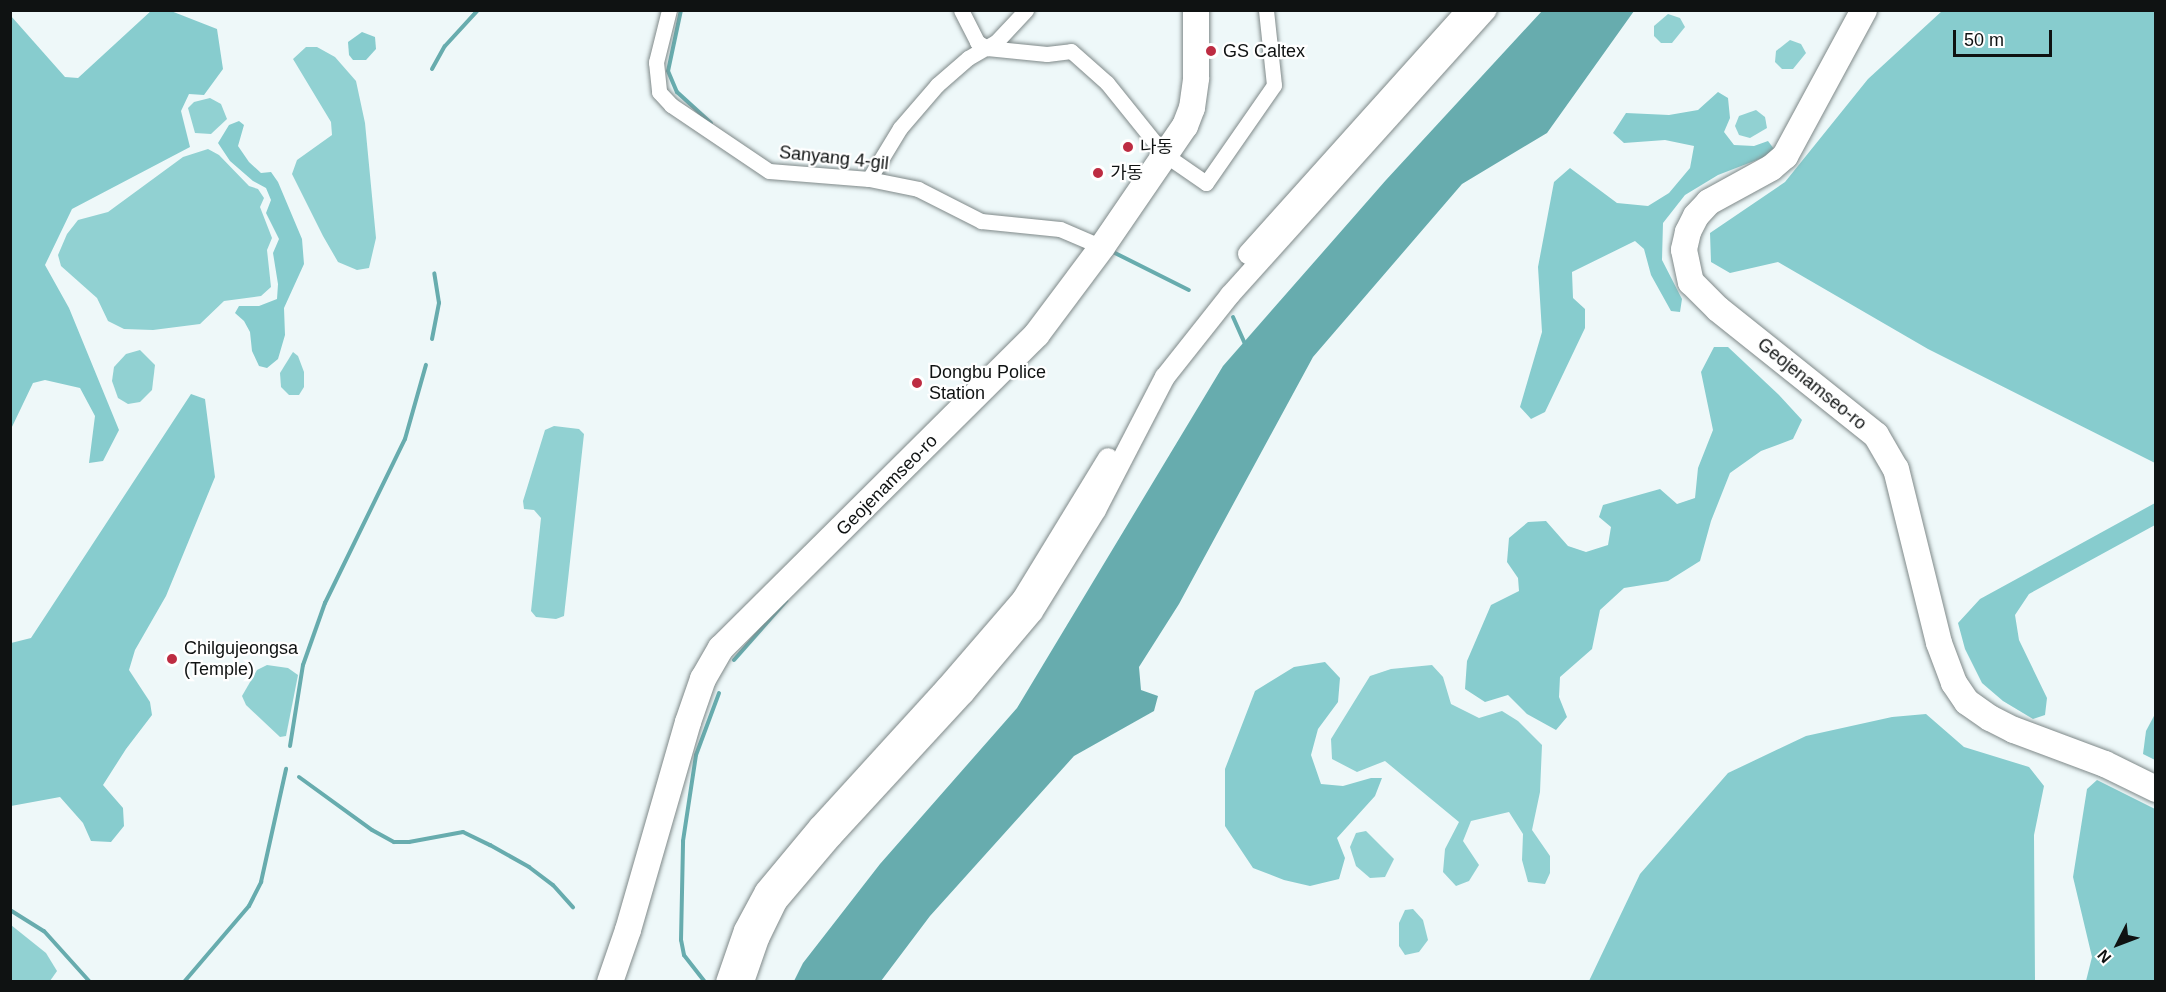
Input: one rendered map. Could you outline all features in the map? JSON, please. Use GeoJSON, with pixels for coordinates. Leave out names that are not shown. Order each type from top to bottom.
{"type":"FeatureCollection","features":[{"type":"Feature","properties":{"kind":"main road","name":"Geojenamseo-ro"},"geometry":{"type":"LineString","coordinates":[[610,981],[628,930],[688,722],[703,679],[721,648],[1037,334],[1102,247],[1185,126],[1192,108],[1196,78],[1196,10]]}},
{"type":"Feature","properties":{"kind":"main road","name":"Geojenamseo-ro"},"geometry":{"type":"LineString","coordinates":[[1864,10],[1785,156],[1752,179],[1709,202],[1696,216],[1688,232],[1684,250],[1691,282],[1718,309],[1876,435],[1896,469],[1939,643],[1954,683],[1967,702],[1990,718],[2014,730],[2105,764],[2156,789]]}},
{"type":"Feature","properties":{"kind":"street","name":"Sanyang 4-gil"},"geometry":{"type":"LineString","coordinates":[[669,10],[656,62],[659,92],[671,105],[769,171],[869,179],[918,189],[981,220],[1060,229],[1102,247]]}},
{"type":"Feature","properties":{"kind":"street"},"geometry":{"type":"LineString","coordinates":[[961,10],[978,42],[987,48],[1047,54],[1071,51],[1107,82],[1164,154],[1206,183],[1274,85],[1266,10]]}},
{"type":"Feature","properties":{"kind":"street"},"geometry":{"type":"LineString","coordinates":[[869,179],[900,129],[937,85],[968,58],[987,48],[1005,34],[1026,10]]}},
{"type":"Feature","properties":{"kind":"street"},"geometry":{"type":"LineString","coordinates":[[726,981],[744,930],[765,891],[819,826],[946,687],[1022,599],[1086,497],[1157,370],[1194,318],[1281,215],[1478,12]]}},
{"type":"Feature","properties":{"kind":"street"},"geometry":{"type":"LineString","coordinates":[[744,981],[759,939],[777,902],[832,837],[964,694],[1033,612],[1096,510],[1165,377],[1230,295],[1478,12]]}},
{"type":"Feature","properties":{"kind":"shaded area"},"geometry":{"type":"Polygon","coordinates":[[[152,10],[171,11],[217,29],[223,69],[204,95],[189,94],[181,111],[190,147],[72,209],[45,265],[69,308],[119,430],[103,461],[89,463],[95,416],[80,388],[45,380],[33,383],[11,429],[11,16],[65,77],[78,78],[152,10]]]}},
{"type":"Feature","properties":{"kind":"shaded area"},"geometry":{"type":"Polygon","coordinates":[[[1542,11],[1634,11],[1547,133],[1462,184],[1313,357],[1179,604],[1139,667],[1141,690],[1158,696],[1154,711],[1074,756],[930,916],[881,981],[794,981],[803,963],[880,864],[1017,708],[1223,366],[1386,180],[1542,11]]]}},
{"type":"Feature","properties":{"kind":"shaded area"},"geometry":{"type":"Polygon","coordinates":[[[1942,11],[2155,11],[2155,463],[1928,349],[1778,262],[1730,273],[1711,262],[1710,233],[1785,182],[1868,79],[1942,11]]]}},
{"type":"Feature","properties":{"kind":"shaded area"},"geometry":{"type":"Polygon","coordinates":[[[1668,14],[1680,18],[1685,27],[1672,43],[1661,43],[1654,36],[1654,26],[1668,14]]]}},
{"type":"Feature","properties":{"kind":"shaded area"},"geometry":{"type":"Polygon","coordinates":[[[362,32],[375,37],[376,49],[366,60],[353,60],[349,55],[348,42],[362,32]]]}},
{"type":"Feature","properties":{"kind":"shaded area"},"geometry":{"type":"Polygon","coordinates":[[[1790,40],[1801,44],[1806,53],[1793,69],[1782,69],[1775,62],[1776,51],[1790,40]]]}},
{"type":"Feature","properties":{"kind":"shaded area"},"geometry":{"type":"Polygon","coordinates":[[[306,47],[317,47],[335,57],[356,81],[365,123],[376,238],[369,268],[357,270],[338,262],[292,174],[297,160],[332,135],[331,122],[293,59],[306,47]]]}},
{"type":"Feature","properties":{"kind":"shaded area"},"geometry":{"type":"Polygon","coordinates":[[[1718,92],[1728,98],[1730,118],[1724,132],[1734,145],[1754,146],[1768,141],[1774,149],[1762,158],[1718,175],[1685,195],[1663,223],[1662,260],[1682,299],[1680,312],[1671,311],[1651,275],[1644,249],[1635,241],[1572,272],[1573,298],[1585,309],[1585,328],[1545,412],[1531,419],[1520,407],[1542,332],[1538,267],[1554,182],[1570,168],[1617,203],[1648,206],[1669,193],[1690,168],[1694,146],[1665,140],[1624,143],[1613,133],[1626,113],[1669,115],[1698,110],[1718,92]]]}},
{"type":"Feature","properties":{"kind":"shaded area"},"geometry":{"type":"Polygon","coordinates":[[[210,98],[221,104],[227,119],[211,134],[195,133],[188,108],[194,102],[210,98]]]}},
{"type":"Feature","properties":{"kind":"shaded area"},"geometry":{"type":"Polygon","coordinates":[[[1756,110],[1765,117],[1767,128],[1750,138],[1739,135],[1735,126],[1739,116],[1756,110]]]}},
{"type":"Feature","properties":{"kind":"shaded area"},"geometry":{"type":"Polygon","coordinates":[[[239,121],[244,125],[238,146],[249,162],[261,173],[271,172],[278,182],[302,239],[304,264],[284,308],[285,335],[278,359],[267,368],[259,366],[252,351],[250,332],[244,321],[235,313],[239,306],[259,306],[277,299],[278,284],[273,253],[279,239],[266,213],[271,200],[266,188],[253,181],[230,161],[218,143],[229,125],[239,121]]]}},
{"type":"Feature","properties":{"kind":"shaded area"},"geometry":{"type":"Polygon","coordinates":[[[208,149],[219,155],[249,186],[258,189],[264,198],[260,207],[272,238],[267,250],[271,287],[261,296],[224,301],[200,324],[153,330],[124,329],[108,321],[97,298],[61,266],[58,255],[67,234],[78,220],[108,212],[183,157],[208,149]]]}},
{"type":"Feature","properties":{"kind":"shaded area"},"geometry":{"type":"Polygon","coordinates":[[[1714,347],[1728,347],[1802,420],[1793,439],[1761,451],[1730,473],[1711,521],[1700,561],[1668,581],[1624,588],[1600,610],[1592,649],[1560,677],[1559,697],[1567,717],[1556,730],[1527,714],[1508,695],[1485,702],[1465,689],[1467,661],[1491,605],[1519,591],[1518,578],[1507,562],[1509,538],[1528,522],[1546,521],[1568,546],[1586,552],[1608,545],[1611,527],[1599,517],[1603,505],[1660,489],[1677,504],[1695,498],[1698,468],[1713,430],[1701,372],[1714,347]]]}},
{"type":"Feature","properties":{"kind":"shaded area"},"geometry":{"type":"Polygon","coordinates":[[[140,350],[155,365],[152,390],[140,402],[128,404],[118,398],[112,381],[114,367],[126,354],[140,350]]]}},
{"type":"Feature","properties":{"kind":"shaded area"},"geometry":{"type":"Polygon","coordinates":[[[293,352],[298,356],[304,372],[304,387],[299,395],[289,395],[281,387],[280,373],[293,352]]]}},
{"type":"Feature","properties":{"kind":"shaded area"},"geometry":{"type":"Polygon","coordinates":[[[191,394],[205,399],[215,477],[166,596],[135,650],[129,670],[150,702],[152,715],[126,749],[103,785],[123,808],[124,826],[111,842],[91,841],[83,823],[60,797],[11,806],[11,643],[31,638],[191,394]]]}},
{"type":"Feature","properties":{"kind":"shaded area"},"geometry":{"type":"Polygon","coordinates":[[[554,426],[579,429],[584,434],[564,616],[556,619],[536,617],[531,611],[541,518],[534,510],[524,509],[523,501],[545,430],[554,426]]]}},
{"type":"Feature","properties":{"kind":"shaded area"},"geometry":{"type":"Polygon","coordinates":[[[2155,503],[2155,525],[2029,594],[2015,615],[2019,640],[2047,698],[2045,715],[2033,719],[2003,701],[1982,683],[1965,649],[1958,623],[1980,599],[2155,503]]]}},
{"type":"Feature","properties":{"kind":"shaded area"},"geometry":{"type":"Polygon","coordinates":[[[1325,662],[1340,678],[1338,702],[1318,729],[1311,755],[1321,784],[1343,786],[1371,778],[1382,778],[1375,796],[1337,838],[1345,858],[1339,879],[1310,886],[1284,880],[1253,868],[1225,826],[1225,769],[1255,691],[1294,667],[1325,662]]]}},
{"type":"Feature","properties":{"kind":"shaded area"},"geometry":{"type":"Polygon","coordinates":[[[267,665],[288,668],[298,675],[286,736],[280,737],[246,705],[242,696],[257,670],[267,665]]]}},
{"type":"Feature","properties":{"kind":"shaded area"},"geometry":{"type":"Polygon","coordinates":[[[1432,665],[1443,677],[1451,704],[1479,718],[1502,711],[1518,721],[1542,745],[1540,792],[1532,830],[1550,856],[1550,873],[1545,884],[1528,882],[1522,860],[1523,834],[1509,812],[1471,821],[1463,841],[1479,865],[1469,881],[1456,886],[1443,872],[1445,849],[1459,822],[1385,761],[1357,772],[1332,759],[1331,739],[1370,676],[1391,669],[1432,665]]]}},
{"type":"Feature","properties":{"kind":"shaded area"},"geometry":{"type":"Polygon","coordinates":[[[1926,714],[1964,747],[2029,767],[2044,786],[2034,835],[2035,981],[1589,981],[1640,874],[1728,773],[1806,736],[1892,717],[1926,714]]]}},
{"type":"Feature","properties":{"kind":"shaded area"},"geometry":{"type":"Polygon","coordinates":[[[2155,714],[2156,760],[2143,754],[2146,731],[2155,714]]]}},
{"type":"Feature","properties":{"kind":"shaded area"},"geometry":{"type":"Polygon","coordinates":[[[2097,780],[2155,809],[2155,981],[2086,981],[2092,957],[2073,877],[2087,789],[2097,780]]]}},
{"type":"Feature","properties":{"kind":"shaded area"},"geometry":{"type":"Polygon","coordinates":[[[1366,831],[1394,859],[1385,877],[1370,878],[1356,866],[1350,847],[1356,833],[1366,831]]]}},
{"type":"Feature","properties":{"kind":"shaded area"},"geometry":{"type":"Polygon","coordinates":[[[1413,909],[1423,920],[1428,940],[1419,952],[1405,955],[1399,946],[1399,923],[1405,910],[1413,909]]]}},
{"type":"Feature","properties":{"kind":"shaded area"},"geometry":{"type":"Polygon","coordinates":[[[11,925],[46,953],[57,971],[50,981],[11,981],[11,925]]]}},
{"type":"Feature","properties":{"kind":"waterway"},"geometry":{"type":"LineString","coordinates":[[432,69],[445,46],[478,10]]}},
{"type":"Feature","properties":{"kind":"waterway"},"geometry":{"type":"LineString","coordinates":[[681,10],[668,71],[677,92],[711,123]]}},
{"type":"Feature","properties":{"kind":"waterway"},"geometry":{"type":"LineString","coordinates":[[1111,251],[1189,290]]}},
{"type":"Feature","properties":{"kind":"waterway"},"geometry":{"type":"LineString","coordinates":[[432,339],[439,303],[434,273]]}},
{"type":"Feature","properties":{"kind":"waterway"},"geometry":{"type":"LineString","coordinates":[[1233,317],[1245,344]]}},
{"type":"Feature","properties":{"kind":"waterway"},"geometry":{"type":"LineString","coordinates":[[290,746],[303,665],[325,603],[405,439],[426,365]]}},
{"type":"Feature","properties":{"kind":"waterway"},"geometry":{"type":"LineString","coordinates":[[734,660],[786,601]]}},
{"type":"Feature","properties":{"kind":"waterway"},"geometry":{"type":"LineString","coordinates":[[705,982],[684,955],[681,940],[683,841],[696,755],[719,693]]}},
{"type":"Feature","properties":{"kind":"waterway"},"geometry":{"type":"LineString","coordinates":[[184,982],[249,906],[261,882],[286,769]]}},
{"type":"Feature","properties":{"kind":"waterway"},"geometry":{"type":"LineString","coordinates":[[299,777],[372,830],[394,842],[409,842],[463,832],[529,867],[553,885],[573,907]]}},
{"type":"Feature","properties":{"kind":"waterway"},"geometry":{"type":"LineString","coordinates":[[10,910],[44,931],[90,982]]}},
{"type":"Feature","properties":{"kind":"place","name":"GS Caltex"},"geometry":{"type":"Point","coordinates":[1211,51]}},
{"type":"Feature","properties":{"kind":"place","name":"나동"},"geometry":{"type":"Point","coordinates":[1128,147]}},
{"type":"Feature","properties":{"kind":"place","name":"가동"},"geometry":{"type":"Point","coordinates":[1098,173]}},
{"type":"Feature","properties":{"kind":"place","name":"Dongbu Police Station"},"geometry":{"type":"Point","coordinates":[917,383]}},
{"type":"Feature","properties":{"kind":"place","name":"Chilgujeongsa (Temple)"},"geometry":{"type":"Point","coordinates":[172,659]}}]}
